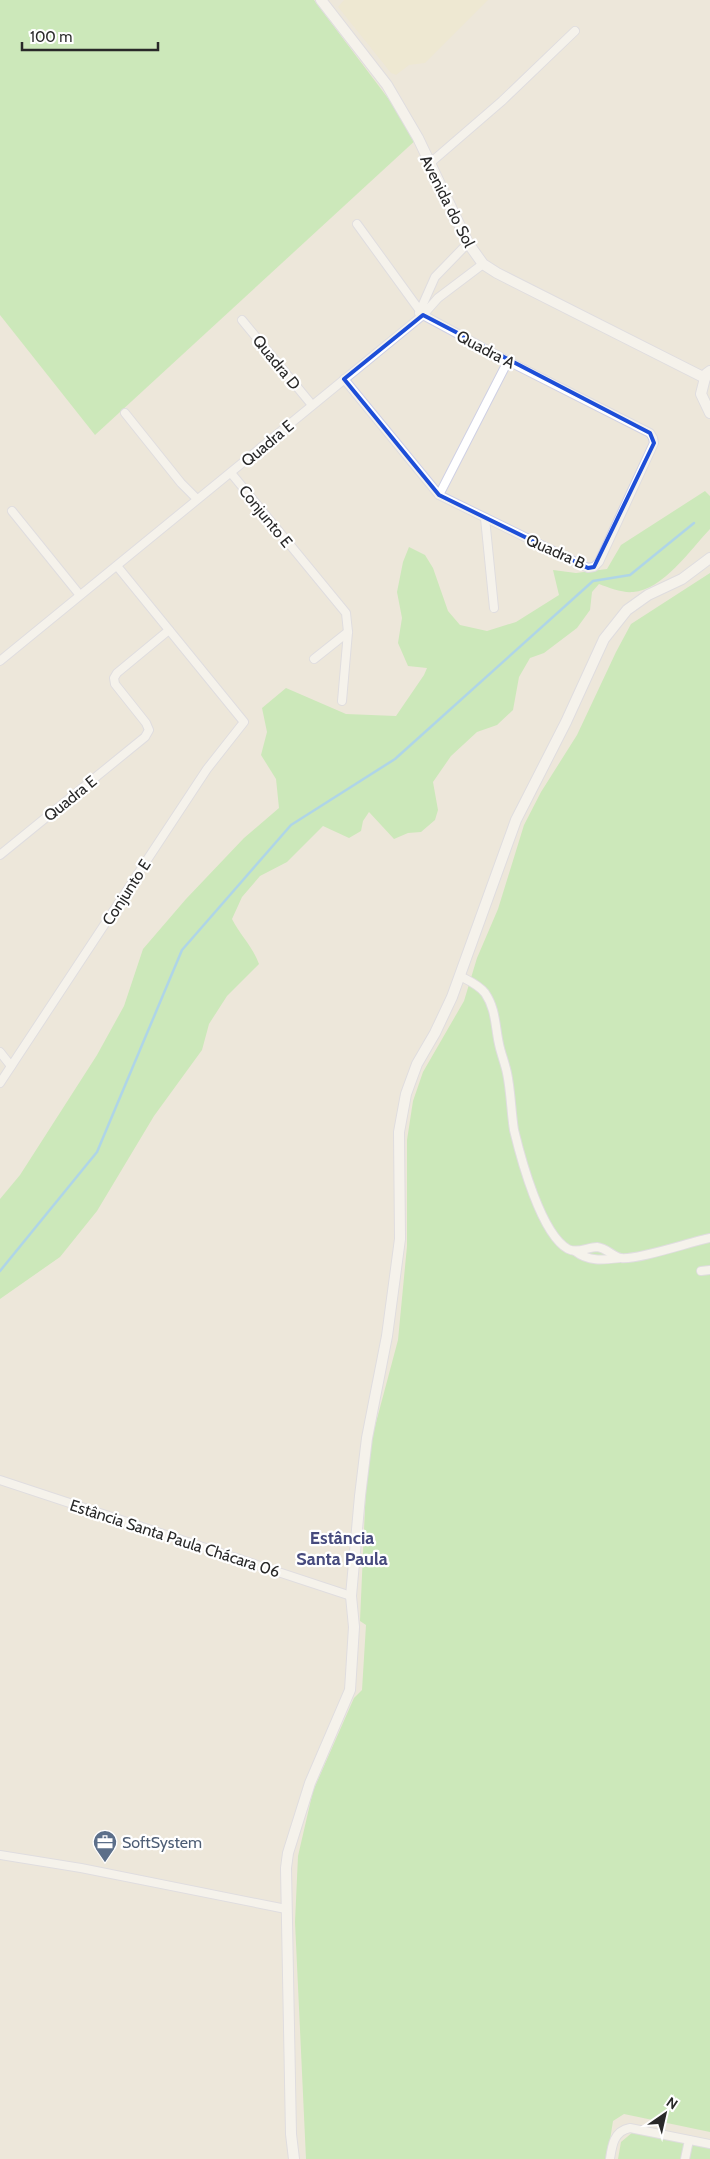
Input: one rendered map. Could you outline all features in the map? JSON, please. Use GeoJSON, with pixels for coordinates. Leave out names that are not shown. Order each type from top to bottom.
{"type":"FeatureCollection","features":[{"type":"Feature","properties":{"kind":"street","name":"Avenida do Sol"},"geometry":{"type":"LineString","coordinates":[[322,0],[387,86],[418,138],[468,243],[483,264],[498,274],[650,352],[708,377],[701,394],[710,413]]}},
{"type":"Feature","properties":{"kind":"street"},"geometry":{"type":"LineString","coordinates":[[429,164],[502,102],[575,31]]}},
{"type":"Feature","properties":{"kind":"street","name":"Quadra A"},"geometry":{"type":"LineString","coordinates":[[357,224],[420,315],[650,433]]}},
{"type":"Feature","properties":{"kind":"street"},"geometry":{"type":"LineString","coordinates":[[420,315],[435,277],[468,243]]}},
{"type":"Feature","properties":{"kind":"street","name":"Quadra E"},"geometry":{"type":"LineString","coordinates":[[0,661],[79,594],[117,566],[231,473],[438,298],[483,264]]}},
{"type":"Feature","properties":{"kind":"street","name":"Quadra D"},"geometry":{"type":"LineString","coordinates":[[242,320],[312,405]]}},
{"type":"Feature","properties":{"kind":"street"},"geometry":{"type":"LineString","coordinates":[[439,494],[508,361]]}},
{"type":"Feature","properties":{"kind":"street","name":"Quadra B"},"geometry":{"type":"LineString","coordinates":[[344,379],[439,494],[588,568],[599,562],[654,443],[650,433]]}},
{"type":"Feature","properties":{"kind":"street"},"geometry":{"type":"LineString","coordinates":[[125,413],[181,483],[197,499]]}},
{"type":"Feature","properties":{"kind":"street","name":"Conjunto E"},"geometry":{"type":"LineString","coordinates":[[231,473],[346,613],[348,632],[342,701]]}},
{"type":"Feature","properties":{"kind":"street"},"geometry":{"type":"LineString","coordinates":[[12,511],[79,594]]}},
{"type":"Feature","properties":{"kind":"street"},"geometry":{"type":"LineString","coordinates":[[485,518],[494,608]]}},
{"type":"Feature","properties":{"kind":"street"},"geometry":{"type":"LineString","coordinates":[[294,2159],[291,2134],[286,1868],[288,1853],[310,1783],[350,1690],[354,1635],[350,1596],[367,1438],[387,1336],[400,1239],[399,1142],[406,1094],[417,1064],[440,1024],[460,976],[516,820],[566,722],[604,639],[627,610],[648,595],[682,578],[710,558]]}},
{"type":"Feature","properties":{"kind":"street"},"geometry":{"type":"LineString","coordinates":[[117,566],[169,630]]}},
{"type":"Feature","properties":{"kind":"street","name":"Quadra E"},"geometry":{"type":"LineString","coordinates":[[0,855],[145,737],[149,730],[146,723],[115,684],[114,678],[117,672],[169,630]]}},
{"type":"Feature","properties":{"kind":"street","name":"Conjunto E"},"geometry":{"type":"LineString","coordinates":[[0,1084],[206,769],[244,722],[169,630]]}},
{"type":"Feature","properties":{"kind":"street"},"geometry":{"type":"LineString","coordinates":[[314,659],[348,632]]}},
{"type":"Feature","properties":{"kind":"street"},"geometry":{"type":"LineString","coordinates":[[460,976],[484,992],[492,1007],[496,1018],[498,1043],[507,1073],[514,1129],[524,1164],[548,1228],[568,1249],[575,1251],[582,1257],[593,1260],[620,1258],[638,1256],[710,1238]]}},
{"type":"Feature","properties":{"kind":"street"},"geometry":{"type":"LineString","coordinates":[[0,1052],[12,1066]]}},
{"type":"Feature","properties":{"kind":"street"},"geometry":{"type":"LineString","coordinates":[[575,1251],[596,1247],[605,1249],[620,1258]]}},
{"type":"Feature","properties":{"kind":"street"},"geometry":{"type":"LineString","coordinates":[[700,1271],[710,1270]]}},
{"type":"Feature","properties":{"kind":"street","name":"Estância Santa Paula Chácara 06"},"geometry":{"type":"LineString","coordinates":[[0,1480],[350,1596]]}},
{"type":"Feature","properties":{"kind":"street"},"geometry":{"type":"LineString","coordinates":[[0,1855],[81,1868],[286,1909]]}},
{"type":"Feature","properties":{"kind":"street"},"geometry":{"type":"LineString","coordinates":[[610,2159],[616,2137],[622,2130],[630,2128],[710,2144]]}},
{"type":"Feature","properties":{"kind":"street"},"geometry":{"type":"LineString","coordinates":[[685,2159],[689,2140]]}},
{"type":"Feature","properties":{"kind":"highlighted area"},"geometry":{"type":"Polygon","coordinates":[[[423,315],[650,433],[654,443],[594,567],[588,568],[439,495],[344,379],[423,315]]]}},
{"type":"Feature","properties":{"kind":"shaded area"},"geometry":{"type":"Polygon","coordinates":[[[344,0],[488,0],[425,63],[409,65],[396,75],[391,73],[338,7],[344,0]]]}},
{"type":"Feature","properties":{"kind":"green space"},"geometry":{"type":"Polygon","coordinates":[[[0,0],[314,0],[418,138],[95,435],[0,315],[0,0]]]}},
{"type":"Feature","properties":{"kind":"green space"},"geometry":{"type":"Polygon","coordinates":[[[705,491],[710,496],[710,529],[676,567],[655,584],[644,590],[633,592],[620,591],[599,584],[592,592],[590,610],[577,628],[544,653],[530,658],[519,677],[513,710],[497,725],[477,732],[451,756],[433,782],[438,810],[435,820],[421,832],[408,833],[394,839],[369,812],[363,821],[361,831],[349,838],[323,826],[287,862],[260,876],[242,897],[232,919],[259,964],[227,996],[209,1024],[202,1050],[154,1116],[97,1211],[60,1257],[0,1299],[0,1199],[20,1175],[97,1055],[124,1006],[143,949],[186,899],[244,838],[279,808],[276,779],[261,755],[267,732],[262,708],[286,688],[346,714],[396,716],[427,668],[408,666],[398,643],[402,618],[397,592],[403,562],[409,547],[425,555],[433,568],[448,611],[460,625],[487,631],[516,622],[559,595],[553,570],[576,573],[607,569],[621,545],[705,491]]]}},
{"type":"Feature","properties":{"kind":"green space"},"geometry":{"type":"Polygon","coordinates":[[[710,573],[710,2132],[624,2114],[613,2121],[607,2159],[306,2159],[295,1922],[298,1856],[313,1791],[354,1698],[362,1690],[366,1625],[360,1621],[366,1485],[370,1445],[398,1340],[407,1246],[407,1140],[413,1101],[423,1072],[464,1001],[477,958],[498,909],[524,825],[541,792],[577,735],[631,624],[710,573]]]}},
{"type":"Feature","properties":{"kind":"green space"},"geometry":{"type":"Polygon","coordinates":[[[633,2132],[710,2148],[710,2159],[618,2159],[621,2142],[633,2132]]]}},
{"type":"Feature","properties":{"kind":"waterway"},"geometry":{"type":"LineString","coordinates":[[0,1271],[97,1152],[182,950],[291,825],[395,759],[593,581],[630,575],[694,523]]}},
{"type":"Feature","properties":{"kind":"place","name":"SoftSystem"},"geometry":{"type":"Point","coordinates":[105,1863]}},
{"type":"Feature","properties":{"kind":"district","name":"Estância Santa Paula"},"geometry":{"type":"Point","coordinates":[342,1548]}}]}
